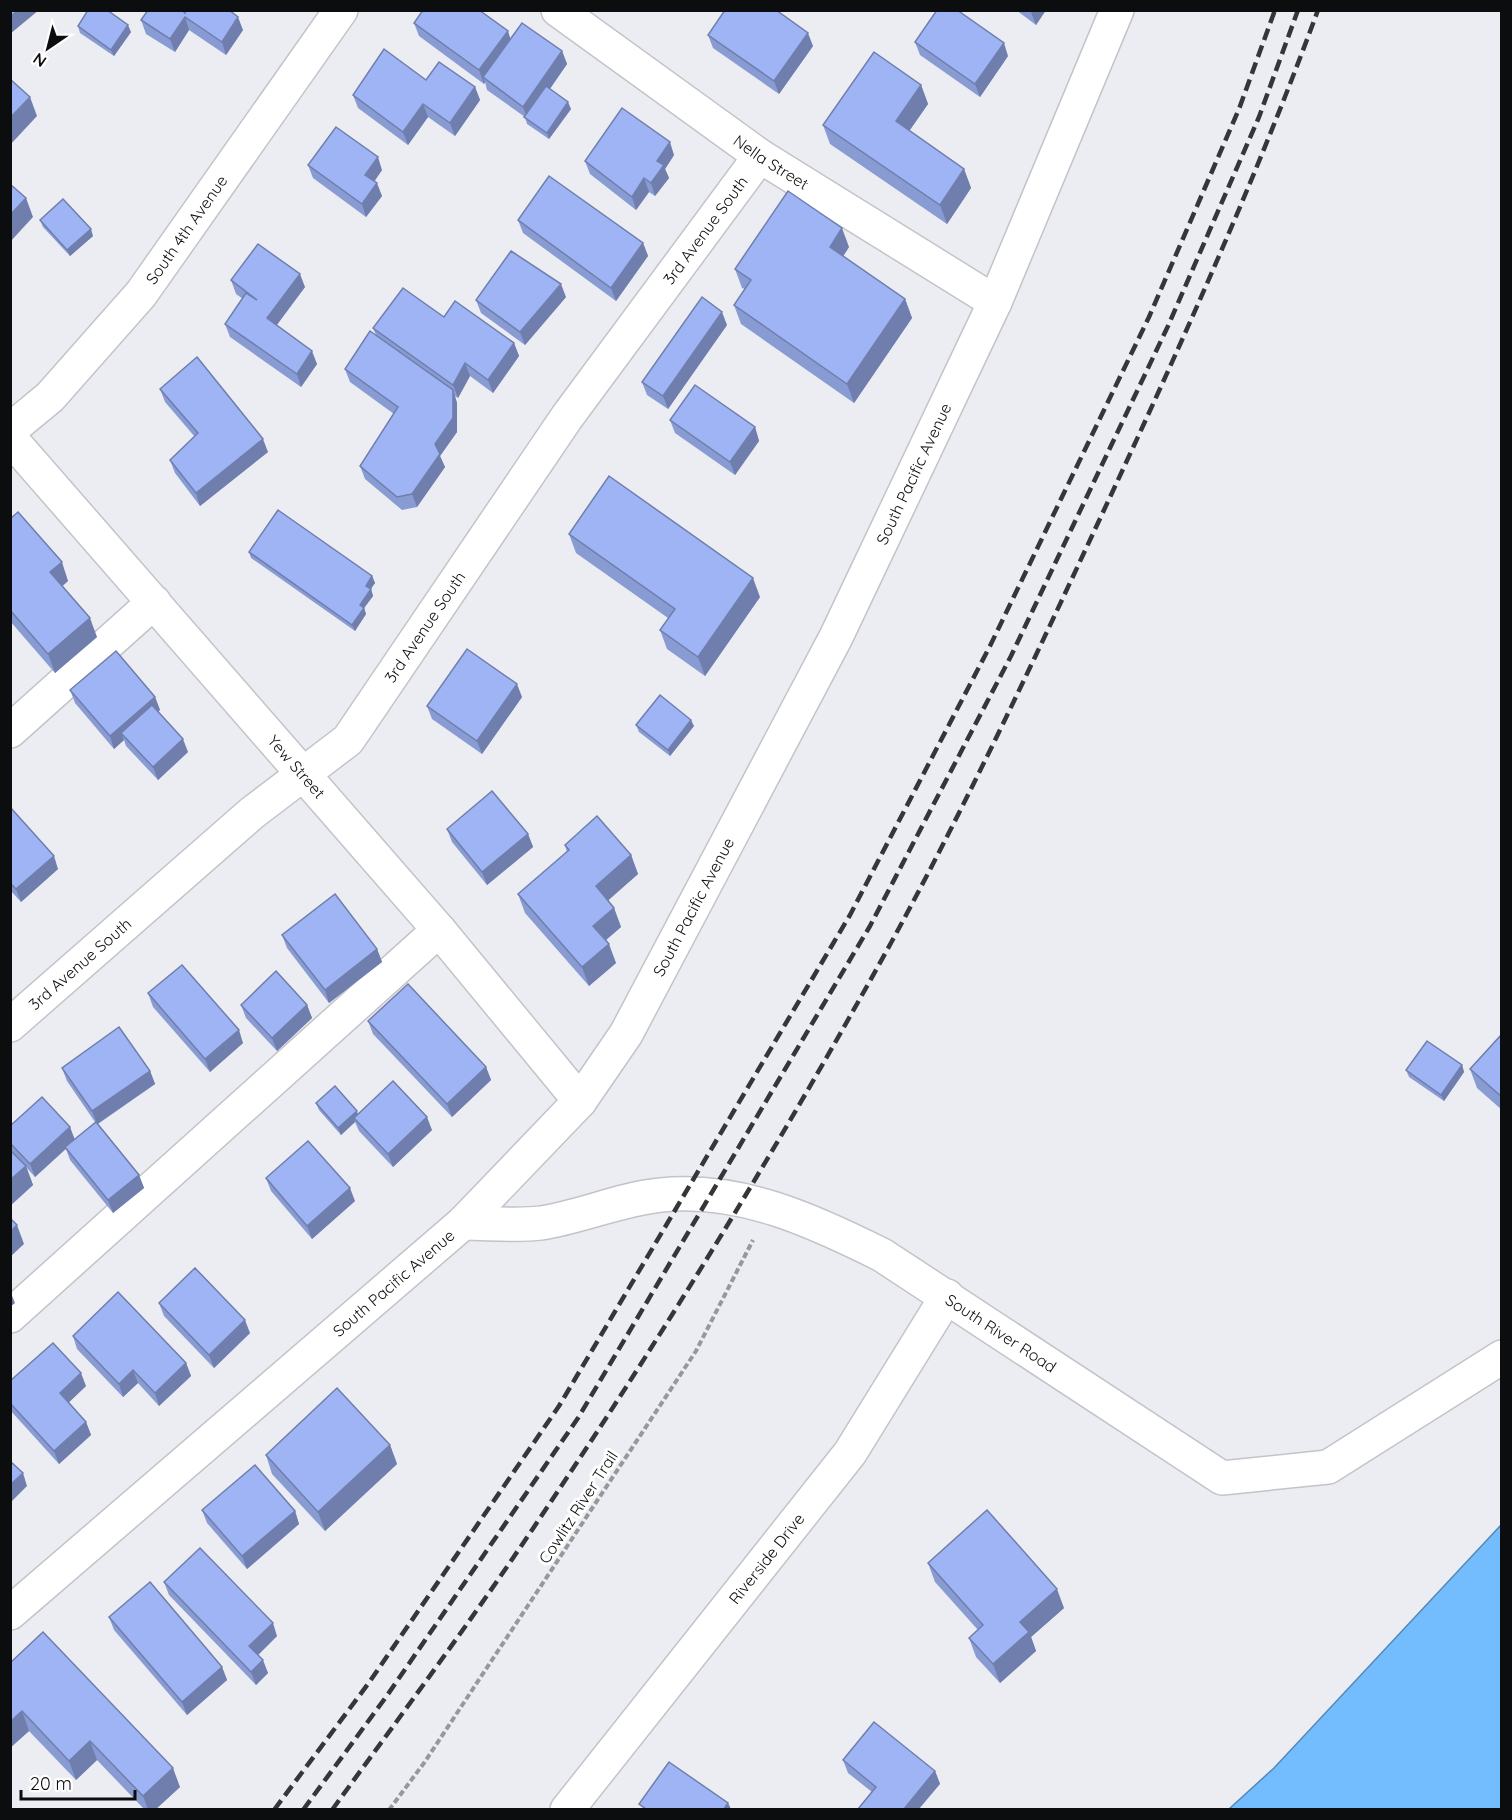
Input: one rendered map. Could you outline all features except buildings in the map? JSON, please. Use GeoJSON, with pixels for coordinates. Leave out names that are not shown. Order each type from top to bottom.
{"type":"FeatureCollection","features":[{"type":"Feature","properties":{"kind":"street","name":"South 4th Avenue"},"geometry":{"type":"LineString","coordinates":[[10,430],[50,397],[141,294],[341,10]]}},
{"type":"Feature","properties":{"kind":"street","name":"Nella Street"},"geometry":{"type":"LineString","coordinates":[[558,10],[760,156],[995,302]]}},
{"type":"Feature","properties":{"kind":"street","name":"South Pacific Avenue"},"geometry":{"type":"LineString","coordinates":[[10,1613],[463,1223],[580,1101],[626,1034],[836,637],[995,302],[1117,10]]}},
{"type":"Feature","properties":{"kind":"street","name":"3rd Avenue South"},"geometry":{"type":"LineString","coordinates":[[10,1025],[252,813],[348,740],[567,417],[760,156]]}},
{"type":"Feature","properties":{"kind":"street","name":"Yew Street"},"geometry":{"type":"LineString","coordinates":[[10,438],[303,776],[440,930],[580,1101]]}},
{"type":"Feature","properties":{"kind":"street"},"geometry":{"type":"LineString","coordinates":[[10,731],[154,602]]}},
{"type":"Feature","properties":{"kind":"street"},"geometry":{"type":"LineString","coordinates":[[10,1316],[440,930]]}},
{"type":"Feature","properties":{"kind":"street","name":"South River Road"},"geometry":{"type":"LineString","coordinates":[[463,1223],[540,1223],[658,1195],[712,1194],[770,1206],[823,1225],[872,1250],[947,1296],[1222,1478],[1328,1467],[1502,1357]]}},
{"type":"Feature","properties":{"kind":"street","name":"Riverside Drive"},"geometry":{"type":"LineString","coordinates":[[567,1809],[850,1453],[947,1296]]}},
{"type":"Feature","properties":{"kind":"path","name":"Cowlitz River Trail"},"geometry":{"type":"LineString","coordinates":[[389,1809],[424,1763],[696,1351],[770,1206]]}},
{"type":"Feature","properties":{"kind":"water"},"geometry":{"type":"Polygon","coordinates":[[[1501,1525],[1501,1809],[1229,1809],[1274,1768],[1501,1525]]]}},
{"type":"Feature","properties":{"kind":"railway"},"geometry":{"type":"LineString","coordinates":[[274,1810],[368,1684],[559,1406],[850,915],[990,646],[1149,317],[1239,109],[1275,10]]}},
{"type":"Feature","properties":{"kind":"railway"},"geometry":{"type":"LineString","coordinates":[[303,1810],[386,1697],[578,1418],[870,926],[1011,656],[1168,326],[1259,117],[1298,10]]}},
{"type":"Feature","properties":{"kind":"railway"},"geometry":{"type":"LineString","coordinates":[[332,1810],[491,1590],[564,1483],[662,1331],[757,1176],[892,941],[1005,720],[1139,435],[1245,194],[1318,10]]}}]}
